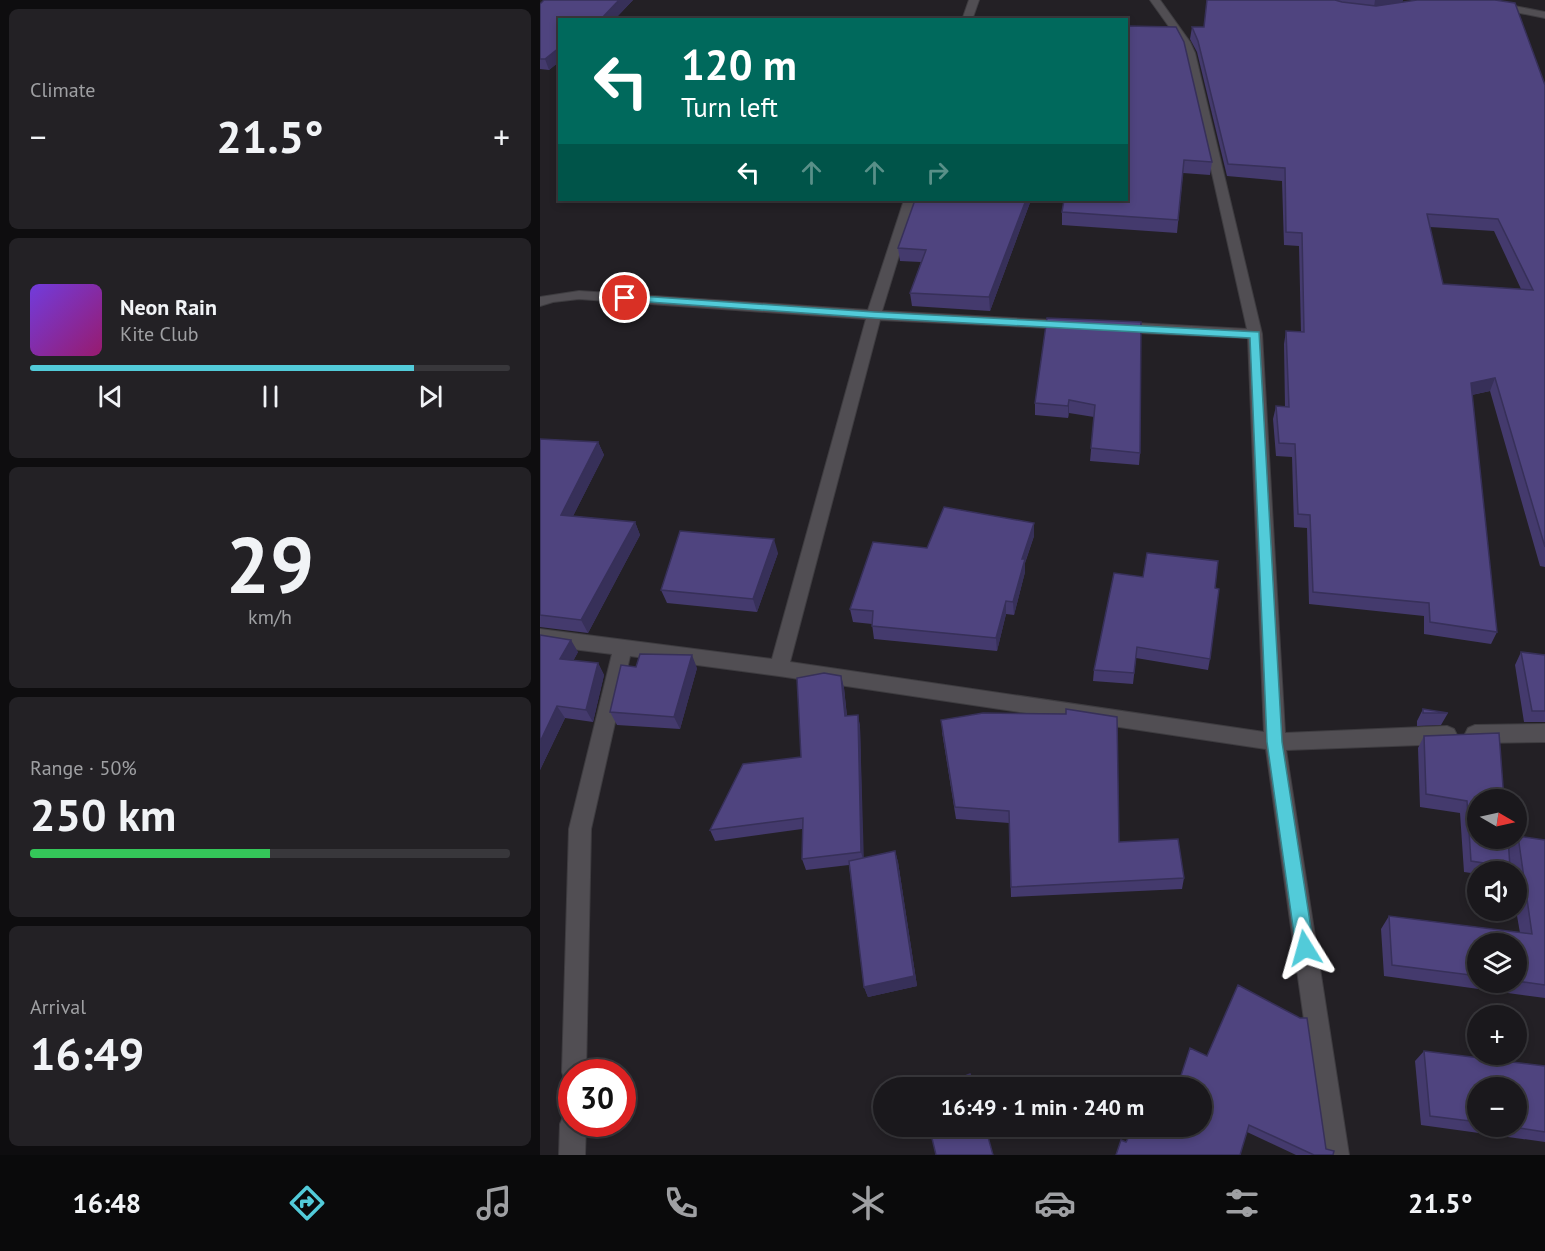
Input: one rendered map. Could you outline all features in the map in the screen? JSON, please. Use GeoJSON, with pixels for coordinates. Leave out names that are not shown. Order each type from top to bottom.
{"type":"FeatureCollection","features":[{"type":"Feature","properties":{"kind":"street"},"geometry":{"type":"LineString","coordinates":[[969,18],[974,0]]}},
{"type":"Feature","properties":{"kind":"street"},"geometry":{"type":"LineString","coordinates":[[1155,0],[1185,42],[1190,53],[1255,334],[1275,742],[1336,1155]]}},
{"type":"Feature","properties":{"kind":"street"},"geometry":{"type":"LineString","coordinates":[[1479,4],[1545,15]]}},
{"type":"Feature","properties":{"kind":"street"},"geometry":{"type":"LineString","coordinates":[[779,668],[874,315],[910,201]]}},
{"type":"Feature","properties":{"kind":"street"},"geometry":{"type":"LineString","coordinates":[[540,302],[550,298],[579,295],[874,315],[1255,334]]}},
{"type":"Feature","properties":{"kind":"street"},"geometry":{"type":"LineString","coordinates":[[540,637],[779,668],[1275,742],[1545,734]]}},
{"type":"Feature","properties":{"kind":"street"},"geometry":{"type":"LineString","coordinates":[[574,1059],[580,830],[623,647]]}},
{"type":"Feature","properties":{"kind":"street"},"geometry":{"type":"LineString","coordinates":[[572,1155],[573,1137]]}},
{"type":"Feature","properties":{"kind":"building"},"geometry":{"type":"Polygon","coordinates":[[[544,0],[619,0],[602,18],[558,18],[558,49],[545,59],[540,59],[540,4],[544,0]]]}},
{"type":"Feature","properties":{"kind":"building"},"geometry":{"type":"Polygon","coordinates":[[[1207,0],[1335,0],[1376,6],[1417,0],[1495,0],[1515,3],[1545,85],[1545,547],[1495,378],[1471,383],[1497,632],[1430,622],[1429,603],[1313,592],[1310,515],[1298,514],[1295,444],[1279,443],[1276,406],[1289,407],[1286,331],[1304,332],[1302,233],[1286,232],[1285,168],[1228,164],[1198,41],[1192,27],[1204,27],[1207,0]],[[1427,214],[1443,284],[1533,290],[1498,219],[1427,214]]]}},
{"type":"Feature","properties":{"kind":"building"},"geometry":{"type":"Polygon","coordinates":[[[1128,26],[1176,27],[1184,42],[1212,162],[1184,160],[1178,220],[1062,212],[1064,201],[1128,201],[1128,26]]]}},
{"type":"Feature","properties":{"kind":"building"},"geometry":{"type":"Polygon","coordinates":[[[915,201],[1026,201],[989,297],[910,293],[926,250],[898,248],[915,201]]]}},
{"type":"Feature","properties":{"kind":"building"},"geometry":{"type":"Polygon","coordinates":[[[1047,318],[1141,322],[1140,453],[1091,448],[1095,405],[1069,400],[1068,406],[1035,403],[1047,318]]]}},
{"type":"Feature","properties":{"kind":"building"},"geometry":{"type":"Polygon","coordinates":[[[540,439],[598,442],[561,515],[635,522],[581,620],[540,615],[540,439]]]}},
{"type":"Feature","properties":{"kind":"building"},"geometry":{"type":"Polygon","coordinates":[[[944,507],[1034,523],[1022,559],[1025,559],[1013,602],[1006,601],[996,638],[872,626],[873,611],[850,609],[873,542],[927,548],[944,507]]]}},
{"type":"Feature","properties":{"kind":"building"},"geometry":{"type":"Polygon","coordinates":[[[680,531],[774,539],[753,599],[661,590],[680,531]]]}},
{"type":"Feature","properties":{"kind":"building"},"geometry":{"type":"Polygon","coordinates":[[[1147,553],[1218,561],[1215,588],[1219,589],[1210,659],[1137,647],[1134,673],[1094,670],[1114,573],[1143,577],[1147,553]]]}},
{"type":"Feature","properties":{"kind":"building"},"geometry":{"type":"Polygon","coordinates":[[[540,635],[571,640],[560,659],[598,663],[586,710],[557,706],[540,742],[540,635]]]}},
{"type":"Feature","properties":{"kind":"building"},"geometry":{"type":"Polygon","coordinates":[[[1521,652],[1545,655],[1545,711],[1532,711],[1521,652]]]}},
{"type":"Feature","properties":{"kind":"building"},"geometry":{"type":"Polygon","coordinates":[[[640,654],[692,655],[674,717],[610,712],[621,665],[636,667],[640,654]]]}},
{"type":"Feature","properties":{"kind":"building"},"geometry":{"type":"Polygon","coordinates":[[[824,673],[841,676],[845,716],[858,715],[861,852],[802,859],[803,818],[710,830],[743,764],[801,757],[797,678],[824,673]]]}},
{"type":"Feature","properties":{"kind":"building"},"geometry":{"type":"Polygon","coordinates":[[[1066,709],[1117,717],[1119,842],[1178,839],[1184,878],[1011,887],[1009,811],[955,807],[941,720],[983,713],[1066,714],[1066,709]]]}},
{"type":"Feature","properties":{"kind":"building"},"geometry":{"type":"Polygon","coordinates":[[[1423,709],[1448,713],[1423,713],[1423,709]]]}},
{"type":"Feature","properties":{"kind":"building"},"geometry":{"type":"Polygon","coordinates":[[[1499,733],[1503,789],[1467,789],[1467,801],[1426,794],[1424,736],[1499,733]]]}},
{"type":"Feature","properties":{"kind":"building"},"geometry":{"type":"Polygon","coordinates":[[[1527,837],[1545,840],[1545,985],[1527,983],[1527,933],[1532,934],[1527,899],[1527,861],[1522,861],[1520,849],[1527,849],[1527,837]]]}},
{"type":"Feature","properties":{"kind":"building"},"geometry":{"type":"Polygon","coordinates":[[[1470,849],[1509,849],[1510,861],[1471,861],[1470,849]]]}},
{"type":"Feature","properties":{"kind":"building"},"geometry":{"type":"Polygon","coordinates":[[[895,851],[914,976],[864,987],[849,861],[895,851]]]}},
{"type":"Feature","properties":{"kind":"building"},"geometry":{"type":"Polygon","coordinates":[[[1389,916],[1524,933],[1467,933],[1467,975],[1392,965],[1389,916]]]}},
{"type":"Feature","properties":{"kind":"building"},"geometry":{"type":"Polygon","coordinates":[[[1238,985],[1300,1018],[1307,1018],[1326,1149],[1334,1151],[1333,1155],[1314,1155],[1249,1125],[1240,1155],[1116,1155],[1121,1140],[1126,1142],[1129,1137],[1212,1137],[1212,1077],[1181,1077],[1190,1048],[1207,1056],[1238,985]]]}},
{"type":"Feature","properties":{"kind":"building"},"geometry":{"type":"Polygon","coordinates":[[[1424,1051],[1467,1056],[1467,1065],[1527,1064],[1545,1066],[1545,1132],[1527,1129],[1527,1077],[1467,1077],[1467,1121],[1430,1116],[1424,1051]]]}},
{"type":"Feature","properties":{"kind":"building"},"geometry":{"type":"Polygon","coordinates":[[[932,1137],[988,1137],[993,1155],[936,1155],[932,1137]]]}},
{"type":"Feature","properties":{"kind":"route"},"geometry":{"type":"LineString","coordinates":[[625,298],[874,315],[1255,334],[1275,742],[1305,948]]}}]}
